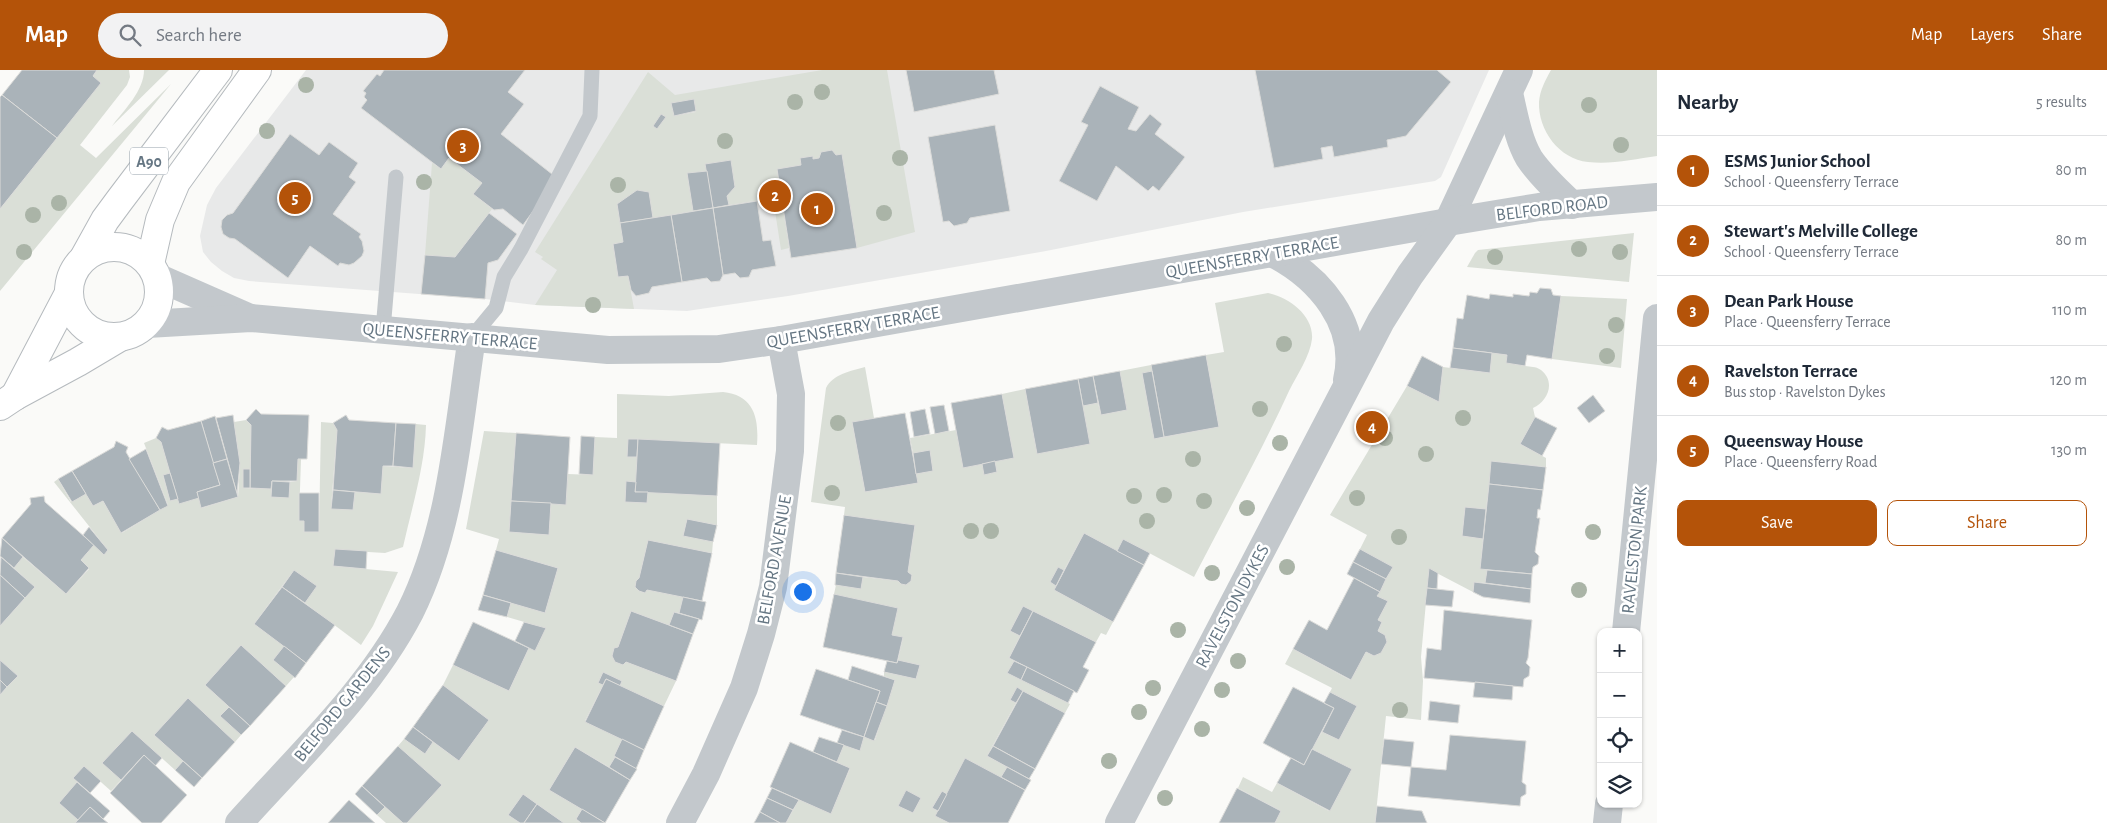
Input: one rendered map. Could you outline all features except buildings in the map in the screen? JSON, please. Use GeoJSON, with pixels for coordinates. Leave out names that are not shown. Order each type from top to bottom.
{"type":"FeatureCollection","features":[{"type":"Feature","properties":{"kind":"main road","name":"A90"},"geometry":{"type":"LineString","coordinates":[[7,401],[68,295],[70,280],[76,267],[85,256],[105,220],[218,70]]}},
{"type":"Feature","properties":{"kind":"main road","name":"A90"},"geometry":{"type":"LineString","coordinates":[[7,401],[120,337],[134,332],[147,324],[154,314],[160,289],[154,270],[160,220],[176,182],[257,70]]}},
{"type":"Feature","properties":{"kind":"main road"},"geometry":{"type":"LineString","coordinates":[[85,256],[97,249],[112,246],[126,248],[139,254],[154,270]]}},
{"type":"Feature","properties":{"kind":"main road"},"geometry":{"type":"LineString","coordinates":[[68,295],[72,309],[80,322],[92,331],[105,336],[120,337]]}},
{"type":"Feature","properties":{"kind":"street"},"geometry":{"type":"LineString","coordinates":[[1515,76],[1518,128],[1528,156],[1538,170],[1572,205]]}},
{"type":"Feature","properties":{"kind":"street","name":"RAVELSTON DYKES"},"geometry":{"type":"LineString","coordinates":[[1119,823],[1390,306],[1448,222],[1515,76]]}},
{"type":"Feature","properties":{"kind":"street","name":"BELFORD ROAD"},"geometry":{"type":"LineString","coordinates":[[1448,222],[1539,207],[1657,197]]}},
{"type":"Feature","properties":{"kind":"street","name":"QUEENSFERRY TERRACE"},"geometry":{"type":"LineString","coordinates":[[147,324],[251,318],[608,350],[719,349],[781,340],[1448,222]]}},
{"type":"Feature","properties":{"kind":"street","name":"RAVELSTON DYKES"},"geometry":{"type":"LineString","coordinates":[[1272,254],[1288,261],[1308,276],[1321,288],[1333,305],[1342,323],[1350,355],[1346,389]]}},
{"type":"Feature","properties":{"kind":"street","name":"QUEENSFERRY TERRACE"},"geometry":{"type":"LineString","coordinates":[[154,270],[251,318]]}},
{"type":"Feature","properties":{"kind":"street","name":"RAVELSTON PARK"},"geometry":{"type":"LineString","coordinates":[[1626,628],[1657,318]]}},
{"type":"Feature","properties":{"kind":"street","name":"BELFORD GARDENS"},"geometry":{"type":"LineString","coordinates":[[238,823],[322,731],[373,671],[410,612],[423,582],[446,503],[472,337]]}},
{"type":"Feature","properties":{"kind":"street","name":"BELFORD AVENUE"},"geometry":{"type":"LineString","coordinates":[[680,823],[706,774],[744,688],[761,634],[772,587],[790,452],[791,394],[781,340]]}},
{"type":"Feature","properties":{"kind":"street"},"geometry":{"type":"LineString","coordinates":[[1607,823],[1609,808]]}},
{"type":"Feature","properties":{"kind":"lane"},"geometry":{"type":"LineString","coordinates":[[472,337],[496,308],[504,277],[521,249],[590,116],[592,70]]}},
{"type":"Feature","properties":{"kind":"lane"},"geometry":{"type":"LineString","coordinates":[[383,330],[396,177]]}},
{"type":"Feature","properties":{"kind":"shaded area"},"geometry":{"type":"Polygon","coordinates":[[[97,70],[129,70],[130,77],[127,85],[80,145],[96,158],[171,84],[0,291],[0,209],[100,83],[93,76],[97,70]]]}},
{"type":"Feature","properties":{"kind":"shaded area"},"geometry":{"type":"Polygon","coordinates":[[[144,70],[169,70],[112,126],[137,93],[144,70]]]}},
{"type":"Feature","properties":{"kind":"shaded area"},"geometry":{"type":"Polygon","coordinates":[[[306,70],[1489,70],[1441,177],[1435,181],[1243,212],[1046,251],[788,296],[687,311],[535,305],[485,299],[249,281],[234,278],[222,271],[203,252],[200,236],[207,205],[216,188],[306,70]]]}},
{"type":"Feature","properties":{"kind":"shaded area"},"geometry":{"type":"Polygon","coordinates":[[[822,70],[887,70],[915,232],[857,248],[842,154],[836,155],[831,150],[821,152],[819,158],[813,159],[812,156],[800,158],[801,165],[777,169],[789,248],[781,250],[773,198],[729,205],[727,196],[735,187],[731,161],[707,171],[687,174],[693,211],[653,218],[649,192],[637,190],[617,204],[623,242],[613,244],[618,277],[628,276],[634,309],[535,305],[557,270],[541,259],[543,257],[535,252],[648,72],[675,95],[822,70]],[[694,99],[671,103],[674,116],[696,112],[694,99]]]}},
{"type":"Feature","properties":{"kind":"shaded area"},"geometry":{"type":"Polygon","coordinates":[[[1551,70],[1657,70],[1657,156],[1596,163],[1578,160],[1559,149],[1546,132],[1540,112],[1540,93],[1551,70]]]}},
{"type":"Feature","properties":{"kind":"shaded area"},"geometry":{"type":"Polygon","coordinates":[[[449,158],[482,183],[473,194],[492,209],[455,257],[425,255],[432,163],[441,169],[449,158]]]}},
{"type":"Feature","properties":{"kind":"shaded area"},"geometry":{"type":"Polygon","coordinates":[[[1634,233],[1629,282],[1467,267],[1478,250],[1634,233]]]}},
{"type":"Feature","properties":{"kind":"shaded area"},"geometry":{"type":"Polygon","coordinates":[[[1268,293],[1276,295],[1298,308],[1304,315],[1312,330],[1312,339],[1303,365],[1194,577],[1123,539],[1117,551],[1084,533],[1064,570],[1058,568],[1050,582],[1056,586],[1054,590],[1113,622],[1106,635],[1101,633],[1096,642],[1023,606],[1010,631],[1020,636],[1009,658],[1014,661],[1008,673],[1070,704],[1065,713],[1017,688],[1010,700],[1016,703],[987,756],[1007,767],[1001,777],[947,794],[942,791],[932,808],[938,811],[936,816],[949,823],[786,823],[799,800],[831,813],[850,769],[837,762],[844,745],[859,751],[864,737],[875,740],[895,680],[884,676],[884,672],[916,679],[920,665],[898,660],[903,638],[892,635],[834,594],[836,585],[861,589],[863,577],[898,581],[906,585],[911,581],[912,575],[908,572],[915,526],[844,515],[845,507],[811,502],[826,388],[829,383],[838,376],[865,367],[874,418],[852,423],[865,492],[918,483],[916,474],[933,471],[930,450],[913,453],[910,438],[956,430],[982,464],[997,472],[995,461],[1014,457],[1002,394],[1025,389],[1037,453],[1083,406],[1098,403],[1101,415],[1126,410],[1120,371],[1151,365],[1152,371],[1142,374],[1154,439],[1219,427],[1206,355],[1224,352],[1215,303],[1268,293]],[[906,791],[898,806],[913,813],[921,798],[906,791]]]}},
{"type":"Feature","properties":{"kind":"shaded area"},"geometry":{"type":"Polygon","coordinates":[[[1561,296],[1627,299],[1621,368],[1552,359],[1561,296]]]}},
{"type":"Feature","properties":{"kind":"shaded area"},"geometry":{"type":"Polygon","coordinates":[[[1492,353],[1506,355],[1525,366],[1541,370],[1546,375],[1549,385],[1548,391],[1543,401],[1533,408],[1535,417],[1520,444],[1546,458],[1546,467],[1492,461],[1486,509],[1465,507],[1462,536],[1483,539],[1480,568],[1487,570],[1485,583],[1474,582],[1473,592],[1429,569],[1421,657],[1423,681],[1421,720],[1386,716],[1375,823],[1275,823],[1281,811],[1238,788],[1243,777],[1272,792],[1277,783],[1329,811],[1351,769],[1312,749],[1322,732],[1339,740],[1356,706],[1330,692],[1332,688],[1285,664],[1293,649],[1350,680],[1366,652],[1374,656],[1385,645],[1385,635],[1378,631],[1382,622],[1378,620],[1387,601],[1377,596],[1392,567],[1360,549],[1367,535],[1330,515],[1407,386],[1439,402],[1443,367],[1490,373],[1492,353]]]}},
{"type":"Feature","properties":{"kind":"shaded area"},"geometry":{"type":"Polygon","coordinates":[[[723,392],[742,398],[752,409],[757,426],[757,445],[628,439],[627,456],[637,457],[636,482],[626,481],[625,502],[647,503],[648,492],[717,496],[717,525],[687,519],[683,535],[713,542],[712,553],[648,540],[635,587],[644,593],[647,590],[683,597],[679,613],[674,612],[669,625],[631,611],[618,647],[614,648],[612,656],[615,662],[623,665],[626,662],[676,681],[664,706],[620,686],[622,681],[603,672],[598,683],[603,685],[585,721],[622,739],[615,757],[609,767],[575,747],[549,790],[582,809],[576,819],[581,823],[564,823],[523,794],[508,815],[520,823],[407,823],[441,785],[398,746],[404,739],[425,754],[433,742],[459,761],[489,720],[443,685],[453,665],[509,691],[529,648],[545,628],[507,617],[511,603],[545,613],[558,568],[496,550],[499,539],[466,529],[484,431],[516,433],[509,532],[549,535],[551,503],[568,474],[593,475],[595,437],[617,438],[617,394],[669,396],[723,392]]]}},
{"type":"Feature","properties":{"kind":"shaded area"},"geometry":{"type":"Polygon","coordinates":[[[246,420],[251,425],[250,469],[243,469],[243,488],[271,489],[271,497],[289,498],[290,482],[297,481],[298,459],[301,459],[299,520],[304,521],[304,532],[319,532],[321,422],[333,423],[337,430],[331,508],[353,510],[355,492],[381,494],[383,466],[413,468],[416,424],[426,425],[421,471],[403,547],[385,553],[335,550],[333,566],[398,572],[373,626],[361,645],[305,603],[316,586],[294,570],[254,624],[284,646],[273,660],[294,677],[286,686],[241,645],[205,685],[229,707],[221,716],[241,735],[235,742],[188,698],[154,735],[183,761],[175,770],[132,731],[103,763],[121,780],[111,791],[84,767],[74,778],[77,782],[59,803],[78,820],[75,823],[0,823],[0,695],[17,676],[0,660],[0,626],[35,587],[14,568],[23,557],[66,594],[89,569],[81,560],[94,545],[104,554],[108,550],[54,482],[58,479],[71,502],[86,494],[93,506],[103,501],[122,533],[168,505],[144,443],[156,438],[161,442],[170,473],[163,476],[170,501],[199,498],[202,508],[238,497],[240,463],[234,422],[246,420]]]}},
{"type":"Feature","properties":{"kind":"shaded area"},"geometry":{"type":"Polygon","coordinates":[[[385,807],[403,823],[386,823],[377,815],[385,807]]]}},
{"type":"Feature","properties":{"kind":"place","name":"Dean Park House"},"geometry":{"type":"Point","coordinates":[463,146]}},
{"type":"Feature","properties":{"kind":"place","name":"Stewart's Melville College"},"geometry":{"type":"Point","coordinates":[775,196]}},
{"type":"Feature","properties":{"kind":"place","name":"Queensway House"},"geometry":{"type":"Point","coordinates":[295,198]}},
{"type":"Feature","properties":{"kind":"place","name":"ESMS Junior School"},"geometry":{"type":"Point","coordinates":[817,209]}},
{"type":"Feature","properties":{"kind":"place","name":"Ravelston Terrace"},"geometry":{"type":"Point","coordinates":[1372,427]}}]}
